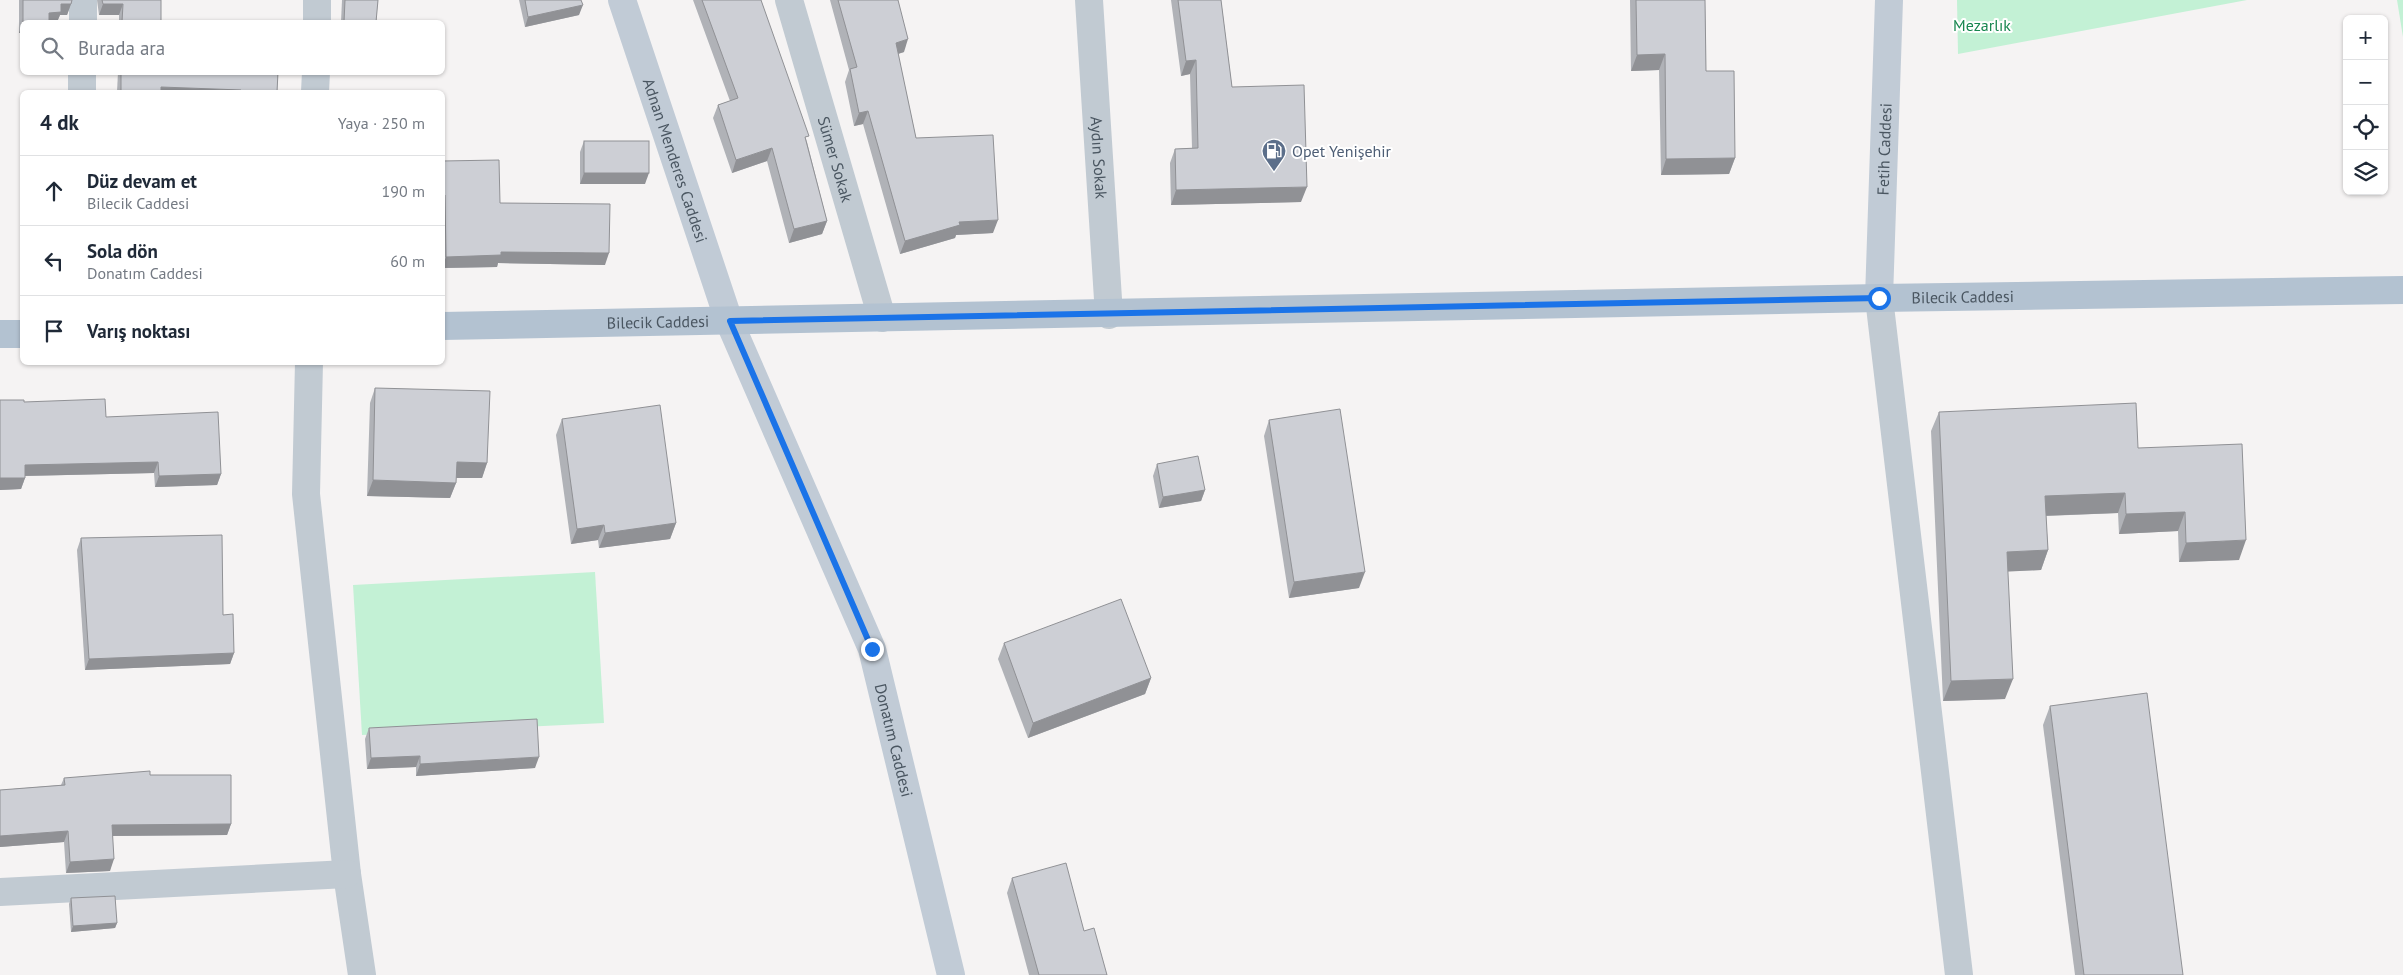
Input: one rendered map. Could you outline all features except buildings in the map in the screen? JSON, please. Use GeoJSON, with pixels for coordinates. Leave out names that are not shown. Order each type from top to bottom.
{"type":"FeatureCollection","features":[{"type":"Feature","properties":{"kind":"main road","name":"Bilecik Caddesi"},"geometry":{"type":"LineString","coordinates":[[445,326],[1109,315],[1879,298],[2403,290]]}},
{"type":"Feature","properties":{"kind":"main road"},"geometry":{"type":"LineString","coordinates":[[0,334],[20,334]]}},
{"type":"Feature","properties":{"kind":"street"},"geometry":{"type":"LineString","coordinates":[[83,0],[83,20]]}},
{"type":"Feature","properties":{"kind":"street"},"geometry":{"type":"LineString","coordinates":[[317,0],[317,20]]}},
{"type":"Feature","properties":{"kind":"street","name":"Adnan Menderes Caddesi"},"geometry":{"type":"LineString","coordinates":[[622,0],[730,321]]}},
{"type":"Feature","properties":{"kind":"street","name":"Sümer Sokak"},"geometry":{"type":"LineString","coordinates":[[789,0],[882,318]]}},
{"type":"Feature","properties":{"kind":"street","name":"Aydın Sokak"},"geometry":{"type":"LineString","coordinates":[[1089,0],[1109,315]]}},
{"type":"Feature","properties":{"kind":"street","name":"Fetih Caddesi"},"geometry":{"type":"LineString","coordinates":[[1879,298],[1889,0]]}},
{"type":"Feature","properties":{"kind":"street"},"geometry":{"type":"LineString","coordinates":[[82,75],[82,90]]}},
{"type":"Feature","properties":{"kind":"street"},"geometry":{"type":"LineString","coordinates":[[315,90],[316,75]]}},
{"type":"Feature","properties":{"kind":"street"},"geometry":{"type":"LineString","coordinates":[[1879,298],[1959,975]]}},
{"type":"Feature","properties":{"kind":"street","name":"Donatım Caddesi"},"geometry":{"type":"LineString","coordinates":[[730,321],[872,649],[951,975]]}},
{"type":"Feature","properties":{"kind":"street"},"geometry":{"type":"LineString","coordinates":[[309,365],[306,494],[347,874],[362,975]]}},
{"type":"Feature","properties":{"kind":"street"},"geometry":{"type":"LineString","coordinates":[[0,892],[347,874]]}},
{"type":"Feature","properties":{"kind":"green space","name":"Mezarlık"},"geometry":{"type":"Polygon","coordinates":[[[1957,0],[2247,0],[1958,54],[1957,0]]]}},
{"type":"Feature","properties":{"kind":"green space"},"geometry":{"type":"Polygon","coordinates":[[[2397,0],[2403,0],[2403,37],[2397,0]]]}},
{"type":"Feature","properties":{"kind":"green space"},"geometry":{"type":"Polygon","coordinates":[[[595,572],[604,723],[362,735],[353,585],[595,572]]]}},
{"type":"Feature","properties":{"kind":"place","name":"Opet Yenişehir"},"geometry":{"type":"Point","coordinates":[1274,172]}},
{"type":"Feature","properties":{"kind":"route"},"geometry":{"type":"LineString","coordinates":[[872,649],[730,321],[1109,315],[1879,298]]}}]}
